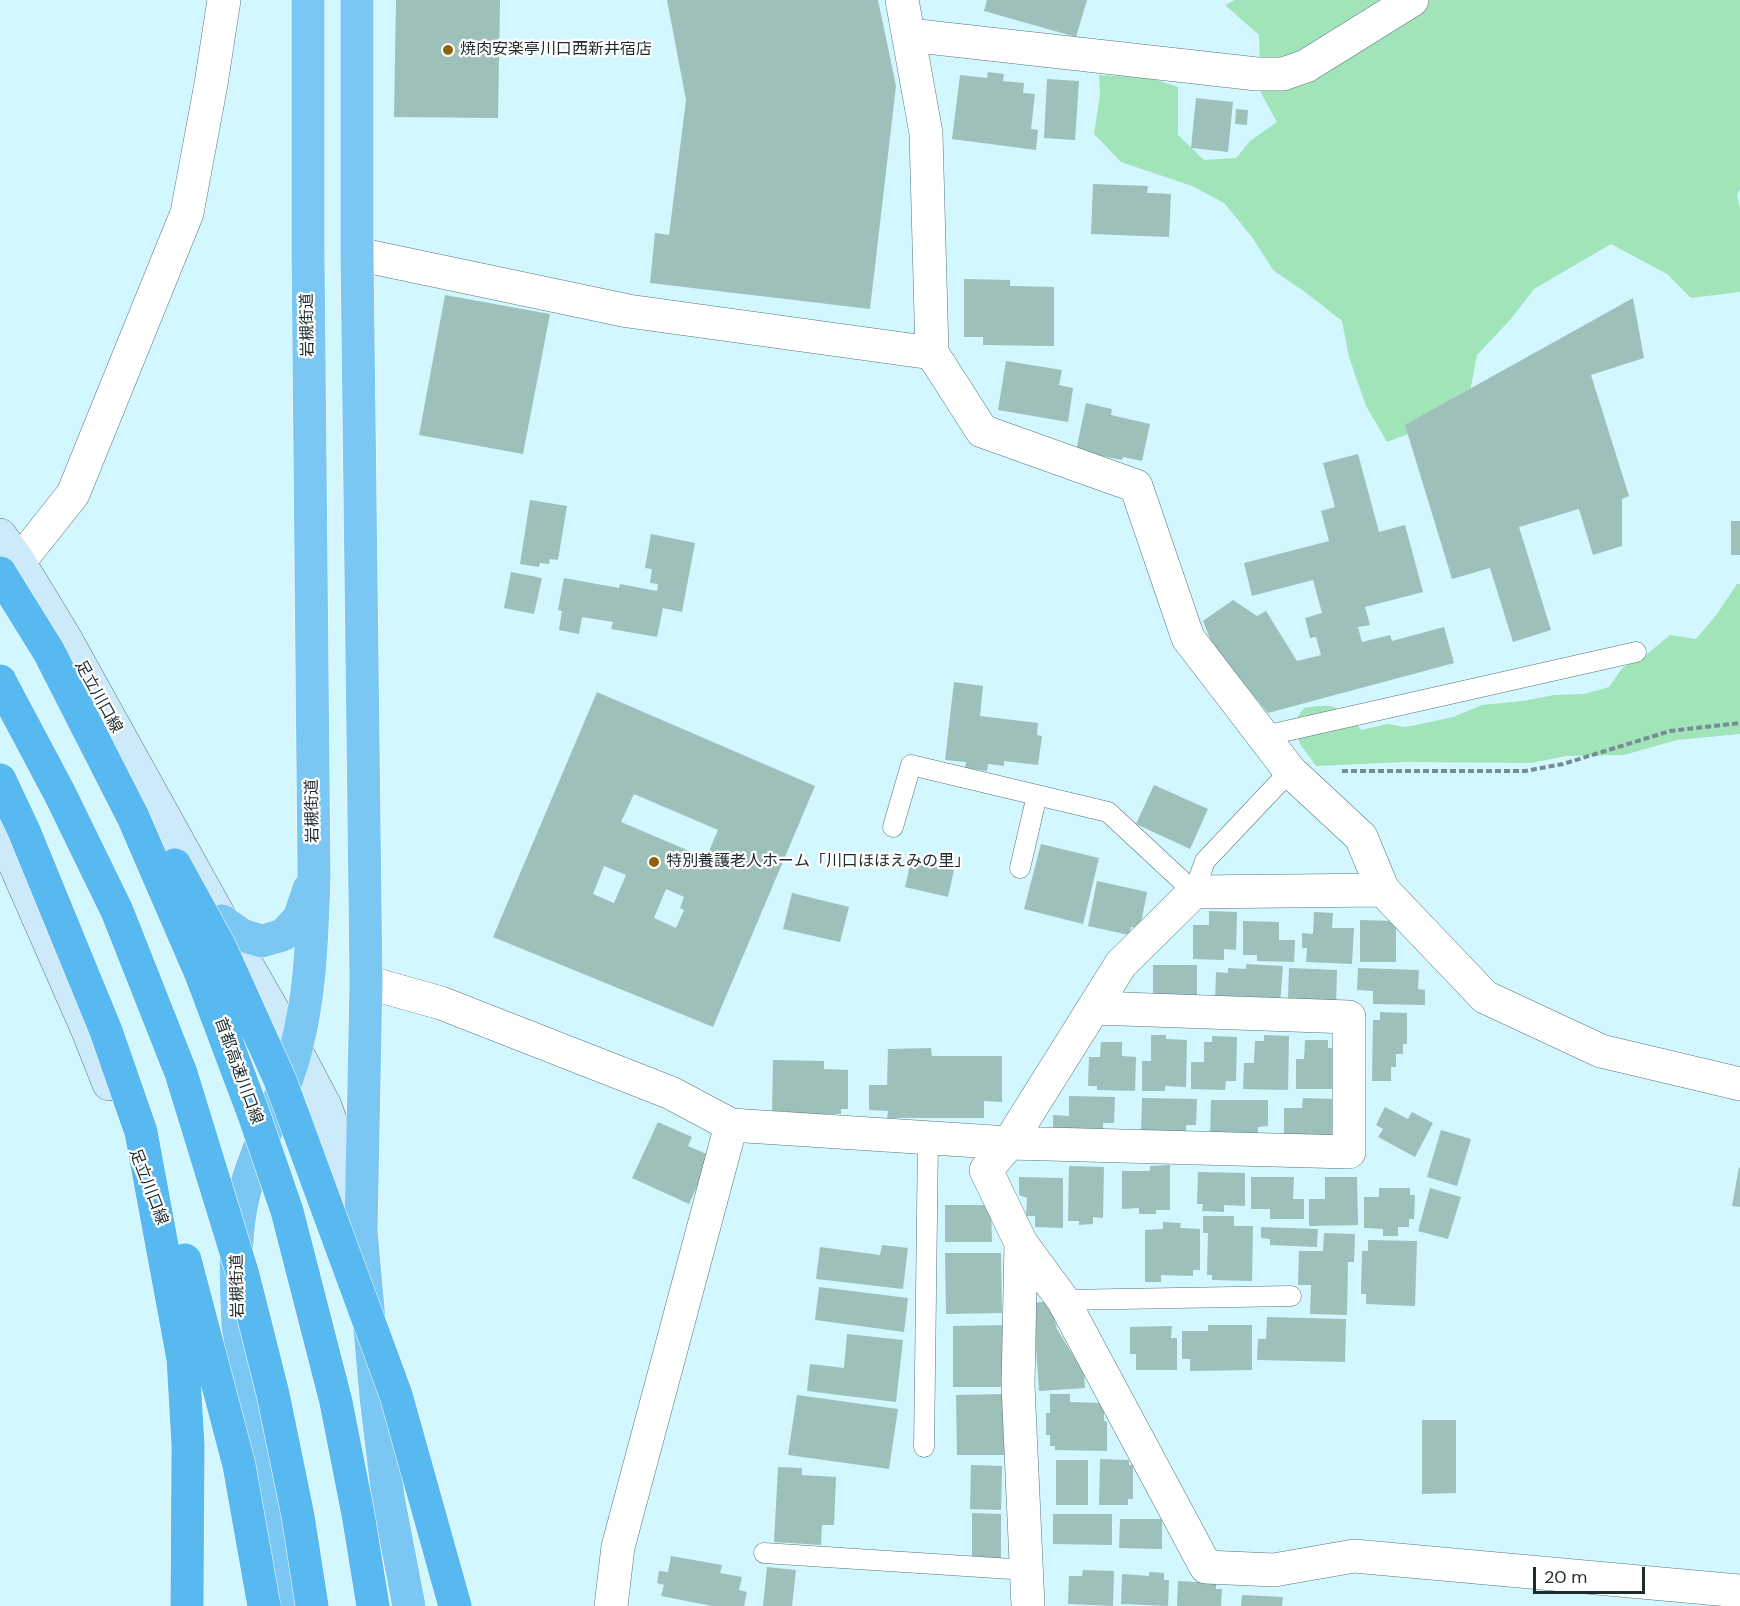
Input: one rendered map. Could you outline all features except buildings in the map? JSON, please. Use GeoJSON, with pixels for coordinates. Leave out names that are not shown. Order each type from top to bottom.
{"type":"FeatureCollection","features":[{"type":"Feature","properties":{"kind":"highway","name":"岩槻街道"},"geometry":{"type":"LineString","coordinates":[[288,1606],[238,1326],[236,1289],[238,1225],[245,1189],[296,1051],[307,1002],[311,958],[314,877],[308,274],[308,0]]}},
{"type":"Feature","properties":{"kind":"highway"},"geometry":{"type":"LineString","coordinates":[[357,0],[357,254],[366,982],[361,1231],[376,1397],[388,1497],[409,1606]]}},
{"type":"Feature","properties":{"kind":"highway","name":"首都高速川口線"},"geometry":{"type":"LineString","coordinates":[[10,568],[49,652],[133,817],[201,974],[284,1200],[336,1402],[373,1606]]}},
{"type":"Feature","properties":{"kind":"highway"},"geometry":{"type":"LineString","coordinates":[[49,652],[146,811],[220,947],[280,1080],[396,1395],[455,1606]]}},
{"type":"Feature","properties":{"kind":"highway"},"geometry":{"type":"LineString","coordinates":[[0,681],[60,794],[117,911],[181,1073],[243,1275],[273,1394],[298,1515],[312,1606]]}},
{"type":"Feature","properties":{"kind":"highway"},"geometry":{"type":"LineString","coordinates":[[0,780],[24,831],[106,1031],[189,1273],[239,1465],[264,1606]]}},
{"type":"Feature","properties":{"kind":"highway"},"geometry":{"type":"LineString","coordinates":[[222,921],[242,935],[262,941],[282,935],[299,918],[314,877]]}},
{"type":"Feature","properties":{"kind":"highway"},"geometry":{"type":"LineString","coordinates":[[141,1132],[183,1359],[188,1445],[187,1606]]}},
{"type":"Feature","properties":{"kind":"main road","name":"足立川口線"},"geometry":{"type":"LineString","coordinates":[[0,535],[10,568],[64,636],[325,1106],[342,1153],[361,1231]]}},
{"type":"Feature","properties":{"kind":"main road","name":"足立川口線"},"geometry":{"type":"LineString","coordinates":[[0,830],[88,1031],[234,1408],[278,1551]]}},
{"type":"Feature","properties":{"kind":"street"},"geometry":{"type":"LineString","coordinates":[[10,568],[73,494],[187,213],[224,0]]}},
{"type":"Feature","properties":{"kind":"street"},"geometry":{"type":"LineString","coordinates":[[902,0],[926,133],[932,353],[982,431],[1136,486],[1188,638],[1290,771],[1361,837],[1383,890],[1485,997],[1601,1051],[1740,1084]]}},
{"type":"Feature","properties":{"kind":"street"},"geometry":{"type":"LineString","coordinates":[[909,35],[1245,73],[1283,74],[1306,66],[1412,0]]}},
{"type":"Feature","properties":{"kind":"street"},"geometry":{"type":"LineString","coordinates":[[357,254],[628,311],[932,353]]}},
{"type":"Feature","properties":{"kind":"street"},"geometry":{"type":"LineString","coordinates":[[1383,890],[1194,892],[1121,964],[1009,1143],[986,1170],[1021,1243],[1063,1300],[1206,1567],[1274,1570],[1354,1556],[1740,1591]]}},
{"type":"Feature","properties":{"kind":"street"},"geometry":{"type":"LineString","coordinates":[[366,982],[463,1011],[671,1093],[731,1125],[1009,1143],[1349,1152],[1349,1017],[1094,1008]]}},
{"type":"Feature","properties":{"kind":"street"},"geometry":{"type":"LineString","coordinates":[[611,1606],[618,1547],[731,1125]]}},
{"type":"Feature","properties":{"kind":"street"},"geometry":{"type":"LineString","coordinates":[[1021,1243],[1018,1384],[1028,1606]]}},
{"type":"Feature","properties":{"kind":"lane"},"geometry":{"type":"LineString","coordinates":[[1264,736],[1636,652]]}},
{"type":"Feature","properties":{"kind":"lane"},"geometry":{"type":"LineString","coordinates":[[893,827],[911,765],[1108,812],[1194,892],[1204,861],[1290,771]]}},
{"type":"Feature","properties":{"kind":"lane"},"geometry":{"type":"LineString","coordinates":[[1020,868],[1037,795]]}},
{"type":"Feature","properties":{"kind":"lane"},"geometry":{"type":"LineString","coordinates":[[924,1447],[928,1137]]}},
{"type":"Feature","properties":{"kind":"lane"},"geometry":{"type":"LineString","coordinates":[[1063,1300],[1291,1296]]}},
{"type":"Feature","properties":{"kind":"lane"},"geometry":{"type":"LineString","coordinates":[[764,1554],[1027,1570]]}},
{"type":"Feature","properties":{"kind":"path"},"geometry":{"type":"LineString","coordinates":[[1290,771],[1525,771],[1563,764],[1670,731],[1740,723]]}},
{"type":"Feature","properties":{"kind":"green space"},"geometry":{"type":"Polygon","coordinates":[[[1235,0],[1740,0],[1740,189],[1737,195],[1740,208],[1740,292],[1691,298],[1667,274],[1611,244],[1534,289],[1510,320],[1477,355],[1468,402],[1445,420],[1387,442],[1366,406],[1349,357],[1342,321],[1273,270],[1252,237],[1224,203],[1192,186],[1121,162],[1094,134],[1100,95],[1099,75],[1151,78],[1178,87],[1178,135],[1204,160],[1236,158],[1250,141],[1277,122],[1261,93],[1259,35],[1225,5],[1235,0]]]}},
{"type":"Feature","properties":{"kind":"green space"},"geometry":{"type":"Polygon","coordinates":[[[1737,584],[1740,584],[1740,734],[1677,740],[1624,755],[1566,756],[1531,763],[1406,762],[1316,766],[1300,744],[1293,723],[1304,708],[1331,706],[1337,708],[1362,730],[1387,724],[1405,727],[1453,717],[1482,705],[1554,695],[1584,694],[1609,687],[1623,667],[1640,660],[1670,635],[1696,639],[1717,614],[1737,584]]]}},
{"type":"Feature","properties":{"kind":"place","name":"焼肉安楽亭川口西新井宿店"},"geometry":{"type":"Point","coordinates":[448,50]}},
{"type":"Feature","properties":{"kind":"place","name":"特別養護老人ホーム「川口ほほえみの里」"},"geometry":{"type":"Point","coordinates":[654,862]}}]}
